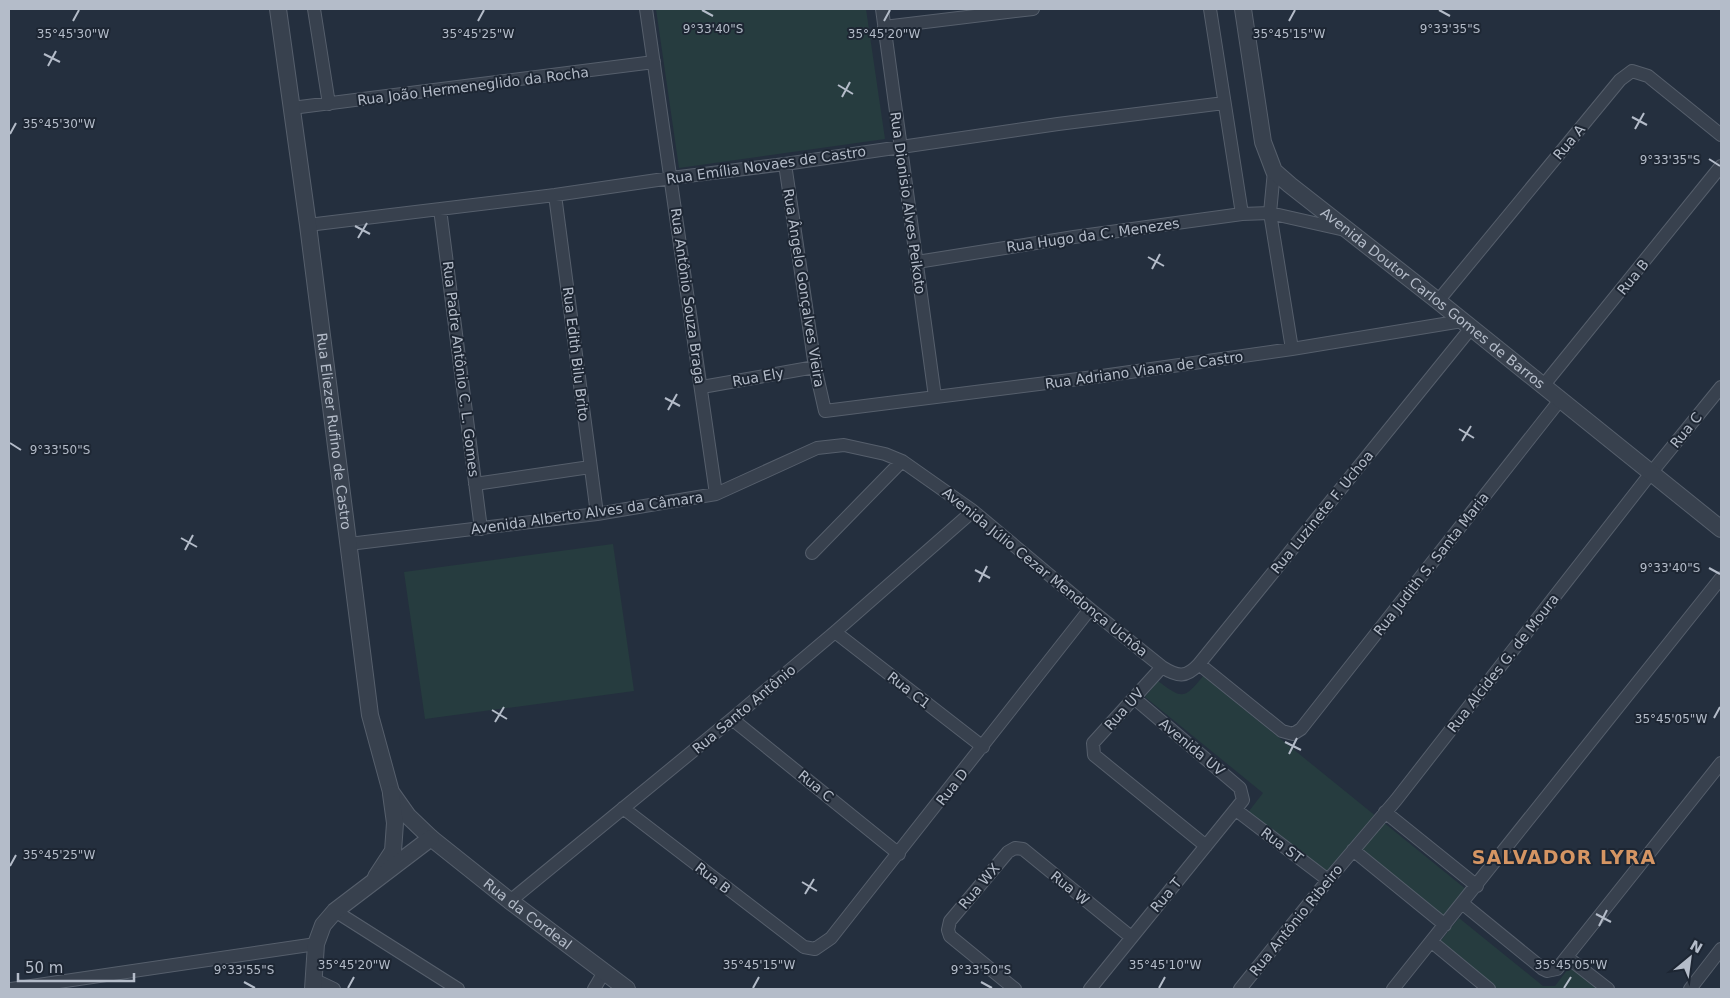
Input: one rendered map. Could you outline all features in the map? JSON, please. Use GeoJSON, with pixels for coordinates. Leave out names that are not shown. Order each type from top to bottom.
{"type":"FeatureCollection","features":[{"type":"Feature","properties":{"kind":"street","name":"Rua Eliezer Rufino de Castro"},"geometry":{"type":"LineString","coordinates":[[278,9],[308,224],[370,715],[391,792],[408,816],[431,838]]}},
{"type":"Feature","properties":{"kind":"street"},"geometry":{"type":"LineString","coordinates":[[314,9],[329,104]]}},
{"type":"Feature","properties":{"kind":"street","name":"Rua Antônio Souza Braga"},"geometry":{"type":"LineString","coordinates":[[646,9],[716,494]]}},
{"type":"Feature","properties":{"kind":"street","name":"Rua Dionisio Alves Peikoto"},"geometry":{"type":"LineString","coordinates":[[882,9],[935,397]]}},
{"type":"Feature","properties":{"kind":"street"},"geometry":{"type":"LineString","coordinates":[[884,27],[1033,9]]}},
{"type":"Feature","properties":{"kind":"street"},"geometry":{"type":"LineString","coordinates":[[1210,9],[1242,214]]}},
{"type":"Feature","properties":{"kind":"street"},"geometry":{"type":"LineString","coordinates":[[1243,9],[1263,142],[1274,171],[1270,213],[1292,349]]}},
{"type":"Feature","properties":{"kind":"street","name":"Rua João Hermeneglido da Rocha"},"geometry":{"type":"LineString","coordinates":[[292,108],[654,62]]}},
{"type":"Feature","properties":{"kind":"street","name":"Rua A"},"geometry":{"type":"LineString","coordinates":[[1438,301],[1620,80],[1632,71],[1648,76],[1721,135]]}},
{"type":"Feature","properties":{"kind":"street","name":"Rua Emília Novaes de Castro"},"geometry":{"type":"LineString","coordinates":[[308,224],[555,195],[1058,124],[1224,103]]}},
{"type":"Feature","properties":{"kind":"street","name":"Rua Ângelo Gonçalves Vieira"},"geometry":{"type":"LineString","coordinates":[[785,164],[815,366],[825,411]]}},
{"type":"Feature","properties":{"kind":"street","name":"Rua B"},"geometry":{"type":"LineString","coordinates":[[1544,386],[1721,166]]}},
{"type":"Feature","properties":{"kind":"street","name":"Avenida Doutor Carlos Gomes de Barros"},"geometry":{"type":"LineString","coordinates":[[1274,171],[1721,529]]}},
{"type":"Feature","properties":{"kind":"street","name":"Rua Edith Bilu Brito"},"geometry":{"type":"LineString","coordinates":[[555,195],[597,514]]}},
{"type":"Feature","properties":{"kind":"street","name":"Rua Padre Antônio C. L. Gomes"},"geometry":{"type":"LineString","coordinates":[[440,209],[480,529]]}},
{"type":"Feature","properties":{"kind":"street","name":"Rua Hugo da C. Menezes"},"geometry":{"type":"LineString","coordinates":[[917,262],[1074,237],[1242,214],[1270,213],[1348,230]]}},
{"type":"Feature","properties":{"kind":"street","name":"Rua Adriano Viana de Castro"},"geometry":{"type":"LineString","coordinates":[[825,411],[1102,376],[1466,324]]}},
{"type":"Feature","properties":{"kind":"street","name":"Rua Luzinete F. Uchoa"},"geometry":{"type":"LineString","coordinates":[[1162,667],[1173,674],[1185,674],[1192,671],[1199,664],[1466,324]]}},
{"type":"Feature","properties":{"kind":"street","name":"Rua Ely"},"geometry":{"type":"LineString","coordinates":[[702,387],[815,366]]}},
{"type":"Feature","properties":{"kind":"street","name":"Rua C"},"geometry":{"type":"LineString","coordinates":[[1651,473],[1721,387]]}},
{"type":"Feature","properties":{"kind":"street","name":"Rua Judith S. Santa Maria"},"geometry":{"type":"LineString","coordinates":[[1199,664],[1282,731],[1293,734],[1302,729],[1560,400]]}},
{"type":"Feature","properties":{"kind":"street","name":"Avenida Alberto Alves da Câmara"},"geometry":{"type":"LineString","coordinates":[[349,544],[597,514],[716,494],[817,448],[844,445],[885,454],[902,461]]}},
{"type":"Feature","properties":{"kind":"street"},"geometry":{"type":"LineString","coordinates":[[812,553],[902,461]]}},
{"type":"Feature","properties":{"kind":"street","name":"Avenida Júlio Cezar Mendonça Uchôa"},"geometry":{"type":"LineString","coordinates":[[902,461],[973,510],[1162,667]]}},
{"type":"Feature","properties":{"kind":"street"},"geometry":{"type":"LineString","coordinates":[[475,484],[590,468]]}},
{"type":"Feature","properties":{"kind":"street","name":"Rua Alcides G. de Moura"},"geometry":{"type":"LineString","coordinates":[[1353,850],[1385,812],[1651,473]]}},
{"type":"Feature","properties":{"kind":"street","name":"Rua Santo Antônio"},"geometry":{"type":"LineString","coordinates":[[510,901],[732,719],[835,632],[973,510]]}},
{"type":"Feature","properties":{"kind":"street"},"geometry":{"type":"LineString","coordinates":[[1393,989],[1721,578]]}},
{"type":"Feature","properties":{"kind":"street","name":"Rua D"},"geometry":{"type":"LineString","coordinates":[[804,947],[815,949],[831,938],[1090,609]]}},
{"type":"Feature","properties":{"kind":"street","name":"Rua C1"},"geometry":{"type":"LineString","coordinates":[[835,632],[983,747]]}},
{"type":"Feature","properties":{"kind":"street","name":"Rua UV"},"geometry":{"type":"LineString","coordinates":[[1162,667],[1093,743],[1094,755],[1206,846]]}},
{"type":"Feature","properties":{"kind":"street","name":"Avenida UV"},"geometry":{"type":"LineString","coordinates":[[1134,698],[1240,788],[1239,805]]}},
{"type":"Feature","properties":{"kind":"street","name":"Rua C"},"geometry":{"type":"LineString","coordinates":[[732,719],[899,854]]}},
{"type":"Feature","properties":{"kind":"street"},"geometry":{"type":"LineString","coordinates":[[1462,904],[1543,969],[1547,971],[1557,969],[1721,763]]}},
{"type":"Feature","properties":{"kind":"street"},"geometry":{"type":"LineString","coordinates":[[372,883],[393,851],[395,823],[391,792]]}},
{"type":"Feature","properties":{"kind":"street","name":"Rua T"},"geometry":{"type":"LineString","coordinates":[[1090,989],[1239,805]]}},
{"type":"Feature","properties":{"kind":"street","name":"Rua ST"},"geometry":{"type":"LineString","coordinates":[[1239,805],[1328,880]]}},
{"type":"Feature","properties":{"kind":"street","name":"Rua B"},"geometry":{"type":"LineString","coordinates":[[623,808],[804,947]]}},
{"type":"Feature","properties":{"kind":"street"},"geometry":{"type":"LineString","coordinates":[[1385,812],[1477,886]]}},
{"type":"Feature","properties":{"kind":"street"},"geometry":{"type":"LineString","coordinates":[[334,989],[313,984],[316,944],[323,924],[335,911],[431,838]]}},
{"type":"Feature","properties":{"kind":"street","name":"Rua da Cordeal"},"geometry":{"type":"LineString","coordinates":[[431,838],[510,901],[627,989]]}},
{"type":"Feature","properties":{"kind":"street","name":"Rua W"},"geometry":{"type":"LineString","coordinates":[[1008,852],[1015,848],[1023,849],[1131,937]]}},
{"type":"Feature","properties":{"kind":"street"},"geometry":{"type":"LineString","coordinates":[[1353,850],[1445,925]]}},
{"type":"Feature","properties":{"kind":"street","name":"Rua Antônio Ribeiro"},"geometry":{"type":"LineString","coordinates":[[1240,989],[1353,850]]}},
{"type":"Feature","properties":{"kind":"street","name":"Rua WX"},"geometry":{"type":"LineString","coordinates":[[1008,852],[950,921],[948,930],[950,936],[1015,989]]}},
{"type":"Feature","properties":{"kind":"street"},"geometry":{"type":"LineString","coordinates":[[335,911],[458,989]]}},
{"type":"Feature","properties":{"kind":"street"},"geometry":{"type":"LineString","coordinates":[[1432,942],[1489,989]]}},
{"type":"Feature","properties":{"kind":"street"},"geometry":{"type":"LineString","coordinates":[[12,989],[316,944]]}},
{"type":"Feature","properties":{"kind":"street"},"geometry":{"type":"LineString","coordinates":[[1690,989],[1721,949]]}},
{"type":"Feature","properties":{"kind":"street"},"geometry":{"type":"LineString","coordinates":[[1567,957],[1608,989]]}},
{"type":"Feature","properties":{"kind":"street"},"geometry":{"type":"LineString","coordinates":[[594,989],[604,972]]}},
{"type":"Feature","properties":{"kind":"green space"},"geometry":{"type":"Polygon","coordinates":[[[656,9],[866,9],[885,139],[679,168],[656,9]]]}},
{"type":"Feature","properties":{"kind":"green space"},"geometry":{"type":"Polygon","coordinates":[[[613,544],[634,691],[425,719],[404,572],[613,544]]]}},
{"type":"Feature","properties":{"kind":"green space"},"geometry":{"type":"Polygon","coordinates":[[[1203,676],[1467,890],[1443,919],[1352,845],[1327,876],[1246,815],[1263,793],[1145,697],[1158,681],[1172,691],[1182,694],[1187,693],[1203,676]]]}},
{"type":"Feature","properties":{"kind":"green space"},"geometry":{"type":"Polygon","coordinates":[[[1459,918],[1543,986],[1555,986],[1571,965],[1600,989],[1496,989],[1439,943],[1459,918]]]}},
{"type":"Feature","properties":{"kind":"district","name":"SALVADOR LYRA"},"geometry":{"type":"Point","coordinates":[1564,857]}}]}
